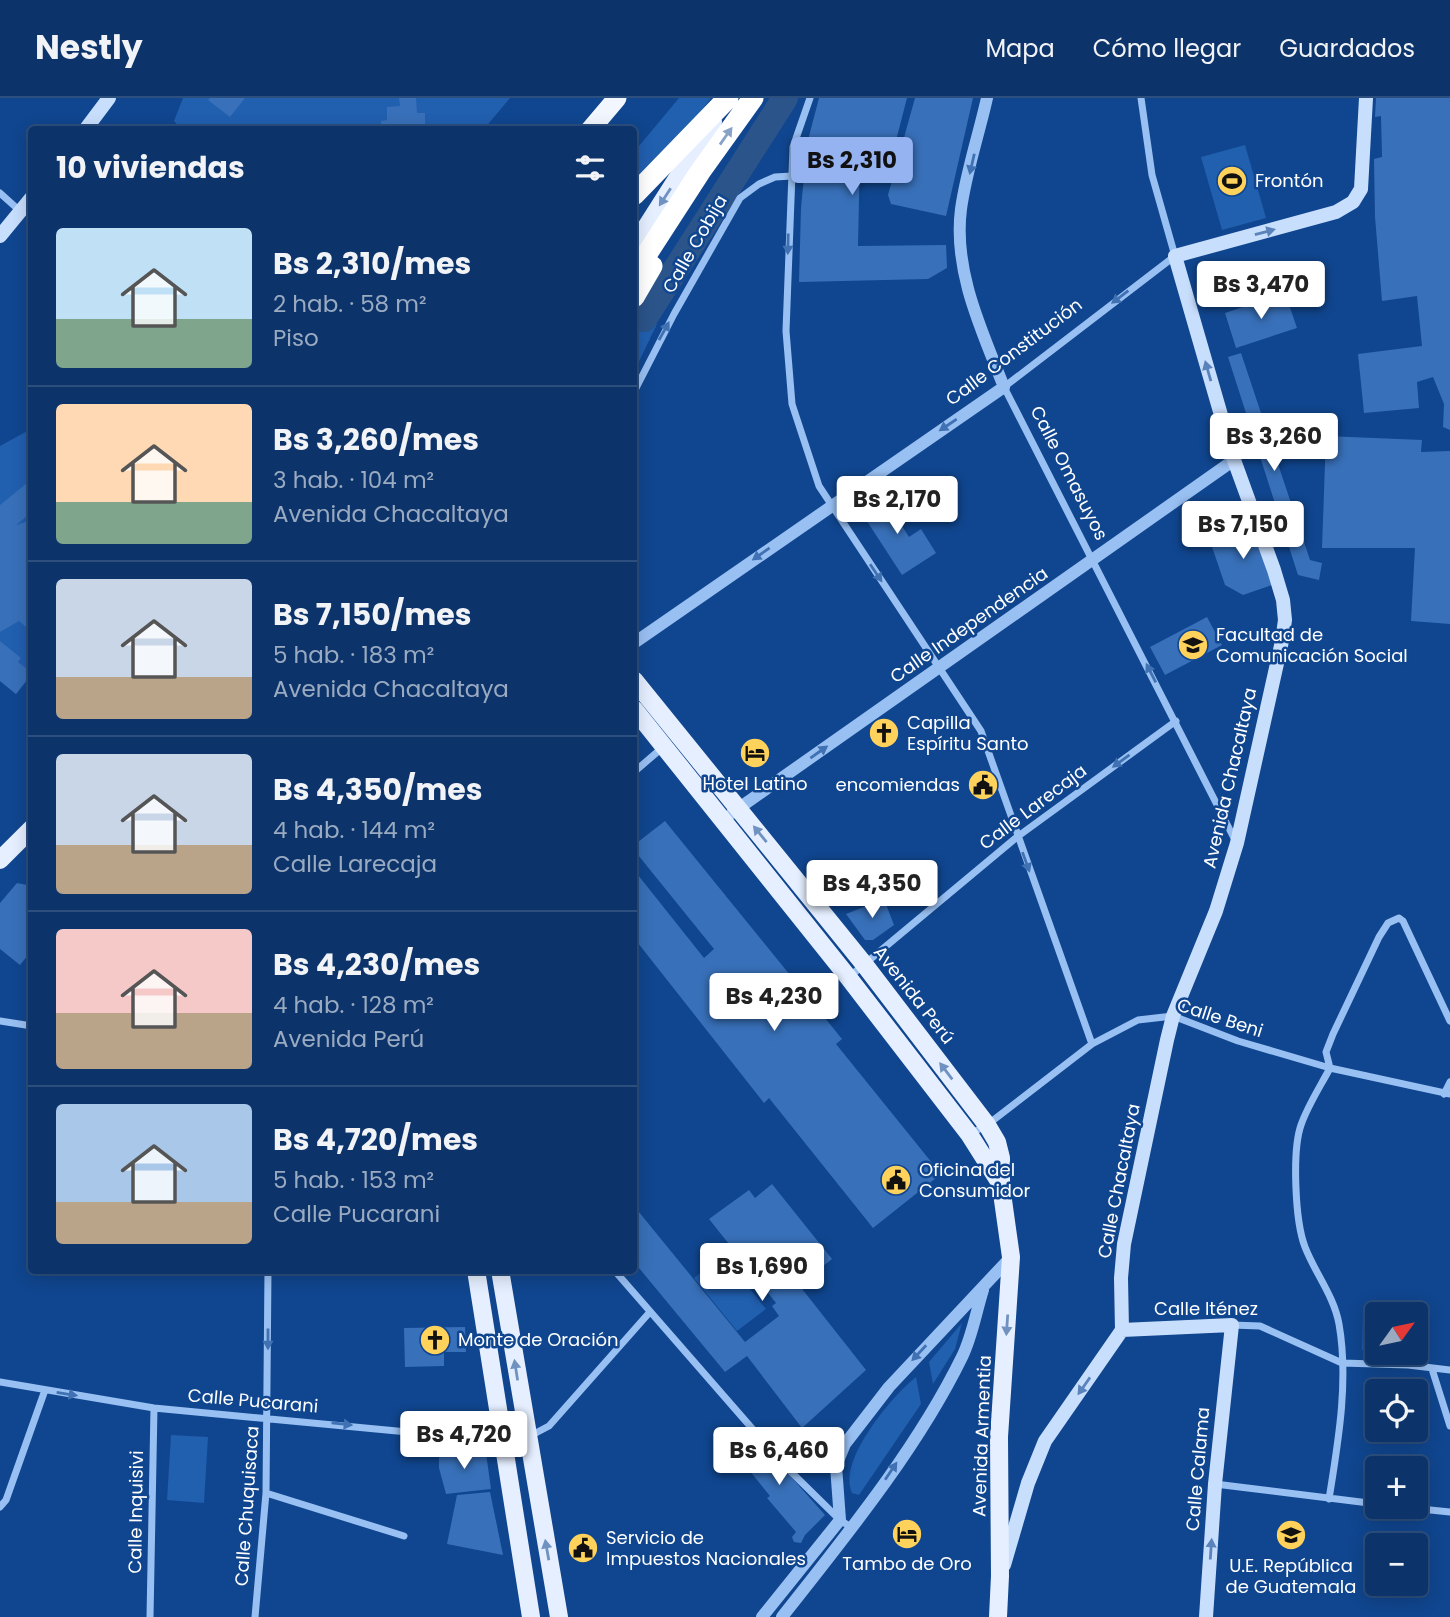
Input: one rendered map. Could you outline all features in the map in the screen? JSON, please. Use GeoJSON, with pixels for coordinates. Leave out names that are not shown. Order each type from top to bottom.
{"type":"FeatureCollection","features":[{"type":"Feature","properties":{"kind":"highway"},"geometry":{"type":"LineString","coordinates":[[593,126],[617,98]]}},
{"type":"Feature","properties":{"kind":"highway"},"geometry":{"type":"LineString","coordinates":[[637,192],[728,98]]}},
{"type":"Feature","properties":{"kind":"highway"},"geometry":{"type":"LineString","coordinates":[[637,269],[700,172],[753,98]]}},
{"type":"Feature","properties":{"kind":"highway"},"geometry":{"type":"LineString","coordinates":[[637,292],[700,172]]}},
{"type":"Feature","properties":{"kind":"main road"},"geometry":{"type":"LineString","coordinates":[[88,126],[109,98]]}},
{"type":"Feature","properties":{"kind":"main road"},"geometry":{"type":"LineString","coordinates":[[637,241],[728,98]]}},
{"type":"Feature","properties":{"kind":"main road","name":"Calle Constitución"},"geometry":{"type":"LineString","coordinates":[[1175,256],[1336,212],[1353,202],[1361,188],[1366,98]]}},
{"type":"Feature","properties":{"kind":"main road"},"geometry":{"type":"LineString","coordinates":[[0,236],[28,202]]}},
{"type":"Feature","properties":{"kind":"main road","name":"Avenida Chacaltaya"},"geometry":{"type":"LineString","coordinates":[[1172,1016],[1216,911],[1237,843],[1282,641],[1284,620],[1283,600],[1234,460],[1175,256]]}},
{"type":"Feature","properties":{"kind":"main road","name":"Avenida Perú"},"geometry":{"type":"LineString","coordinates":[[637,685],[723,819],[969,1134],[1001,1186]]}},
{"type":"Feature","properties":{"kind":"main road","name":"Avenida Perú"},"geometry":{"type":"LineString","coordinates":[[637,712],[671,740],[739,808],[864,964],[987,1125],[997,1142],[1001,1158],[1001,1186],[1011,1257]]}},
{"type":"Feature","properties":{"kind":"main road"},"geometry":{"type":"LineString","coordinates":[[0,859],[28,832]]}},
{"type":"Feature","properties":{"kind":"main road","name":"Calle Chacaltaya"},"geometry":{"type":"LineString","coordinates":[[1122,1330],[1121,1278],[1124,1244],[1172,1016]]}},
{"type":"Feature","properties":{"kind":"main road","name":"Avenida Armentia"},"geometry":{"type":"LineString","coordinates":[[998,1617],[999,1437],[1011,1257]]}},
{"type":"Feature","properties":{"kind":"main road"},"geometry":{"type":"LineString","coordinates":[[477,1274],[531,1617]]}},
{"type":"Feature","properties":{"kind":"main road"},"geometry":{"type":"LineString","coordinates":[[501,1274],[559,1617]]}},
{"type":"Feature","properties":{"kind":"main road","name":"Calle Iténez"},"geometry":{"type":"LineString","coordinates":[[1122,1330],[1232,1325]]}},
{"type":"Feature","properties":{"kind":"main road","name":"Calle Calama"},"geometry":{"type":"LineString","coordinates":[[1206,1617],[1215,1484],[1232,1325]]}},
{"type":"Feature","properties":{"kind":"main road"},"geometry":{"type":"LineString","coordinates":[[1000,1576],[1028,1483],[1045,1441],[1122,1330]]}},
{"type":"Feature","properties":{"kind":"main road"},"geometry":{"type":"LineString","coordinates":[[504,1441],[528,1438]]}},
{"type":"Feature","properties":{"kind":"street"},"geometry":{"type":"LineString","coordinates":[[810,98],[793,148],[786,331],[792,404],[819,486],[981,731],[1092,1044]]}},
{"type":"Feature","properties":{"kind":"street","name":"Calle Omasuyos"},"geometry":{"type":"LineString","coordinates":[[987,98],[961,210],[961,257],[985,339],[1004,387],[1237,843]]}},
{"type":"Feature","properties":{"kind":"street","name":"Avenida Chacaltaya"},"geometry":{"type":"LineString","coordinates":[[1141,98],[1152,175],[1175,256]]}},
{"type":"Feature","properties":{"kind":"street","name":"Calle Cobija"},"geometry":{"type":"LineString","coordinates":[[637,386],[674,313],[740,198],[759,184],[775,177],[792,176]]}},
{"type":"Feature","properties":{"kind":"street"},"geometry":{"type":"LineString","coordinates":[[0,193],[20,211]]}},
{"type":"Feature","properties":{"kind":"street","name":"Calle Constitución"},"geometry":{"type":"LineString","coordinates":[[637,641],[1004,387],[1175,256]]}},
{"type":"Feature","properties":{"kind":"street","name":"Calle Independencia"},"geometry":{"type":"LineString","coordinates":[[723,819],[1234,460]]}},
{"type":"Feature","properties":{"kind":"street","name":"Calle Larecaja"},"geometry":{"type":"LineString","coordinates":[[848,977],[1017,837],[1176,720]]}},
{"type":"Feature","properties":{"kind":"street"},"geometry":{"type":"LineString","coordinates":[[637,769],[671,740]]}},
{"type":"Feature","properties":{"kind":"street"},"geometry":{"type":"LineString","coordinates":[[1329,1499],[1339,1436],[1342,1363],[1336,1310],[1304,1246],[1297,1213],[1300,1127],[1330,1068],[1326,1052],[1333,1034],[1388,923],[1399,918],[1450,1021]]}},
{"type":"Feature","properties":{"kind":"street","name":"Calle Beni"},"geometry":{"type":"LineString","coordinates":[[969,1134],[987,1125],[1092,1044],[1138,1020],[1172,1016],[1238,1041],[1330,1068],[1447,1094]]}},
{"type":"Feature","properties":{"kind":"street"},"geometry":{"type":"LineString","coordinates":[[0,1021],[28,1025]]}},
{"type":"Feature","properties":{"kind":"street"},"geometry":{"type":"LineString","coordinates":[[1447,1094],[1450,1082]]}},
{"type":"Feature","properties":{"kind":"street"},"geometry":{"type":"LineString","coordinates":[[767,1615],[840,1520],[836,1466],[845,1444],[894,1381],[1011,1257]]}},
{"type":"Feature","properties":{"kind":"street","name":"Calle Chuquisaca"},"geometry":{"type":"LineString","coordinates":[[255,1617],[266,1493],[268,1274]]}},
{"type":"Feature","properties":{"kind":"street"},"geometry":{"type":"LineString","coordinates":[[617,1274],[783,1464],[840,1520],[852,1528]]}},
{"type":"Feature","properties":{"kind":"street"},"geometry":{"type":"LineString","coordinates":[[782,1617],[852,1528],[931,1412],[964,1354],[984,1286]]}},
{"type":"Feature","properties":{"kind":"street"},"geometry":{"type":"LineString","coordinates":[[528,1438],[549,1426],[649,1313]]}},
{"type":"Feature","properties":{"kind":"street","name":"Calle Iténez"},"geometry":{"type":"LineString","coordinates":[[1232,1325],[1259,1326],[1342,1363],[1408,1365],[1450,1370]]}},
{"type":"Feature","properties":{"kind":"street"},"geometry":{"type":"LineString","coordinates":[[1432,1369],[1450,1426]]}},
{"type":"Feature","properties":{"kind":"street","name":"Calle Pucarani"},"geometry":{"type":"LineString","coordinates":[[0,1382],[154,1408],[504,1441]]}},
{"type":"Feature","properties":{"kind":"street"},"geometry":{"type":"LineString","coordinates":[[0,1507],[6,1500],[45,1390]]}},
{"type":"Feature","properties":{"kind":"street","name":"Calle Inquisivi"},"geometry":{"type":"LineString","coordinates":[[150,1617],[154,1408]]}},
{"type":"Feature","properties":{"kind":"street"},"geometry":{"type":"LineString","coordinates":[[1215,1484],[1365,1503]]}},
{"type":"Feature","properties":{"kind":"street"},"geometry":{"type":"LineString","coordinates":[[266,1493],[404,1536]]}},
{"type":"Feature","properties":{"kind":"street"},"geometry":{"type":"LineString","coordinates":[[1428,1510],[1450,1512]]}},
{"type":"Feature","properties":{"kind":"shaded area"},"geometry":{"type":"Polygon","coordinates":[[[183,98],[510,98],[487,126],[178,126],[174,121],[183,98]]]}},
{"type":"Feature","properties":{"kind":"shaded area"},"geometry":{"type":"Polygon","coordinates":[[[679,98],[711,98],[690,126],[637,179],[637,148],[679,98]]]}},
{"type":"Feature","properties":{"kind":"shaded area","name":"Frontón"},"geometry":{"type":"Polygon","coordinates":[[[1245,145],[1266,218],[1222,230],[1201,157],[1245,145]]]}},
{"type":"Feature","properties":{"kind":"shaded area"},"geometry":{"type":"Polygon","coordinates":[[[637,314],[657,324],[637,366],[637,314]]]}},
{"type":"Feature","properties":{"kind":"shaded area"},"geometry":{"type":"Polygon","coordinates":[[[28,431],[28,684],[26,682],[16,694],[0,681],[0,446],[28,431]]]}},
{"type":"Feature","properties":{"kind":"shaded area"},"geometry":{"type":"Polygon","coordinates":[[[723,1255],[766,1309],[737,1331],[694,1278],[723,1255]]]}},
{"type":"Feature","properties":{"kind":"shaded area"},"geometry":{"type":"Polygon","coordinates":[[[1363,1313],[1365,1313],[1365,1350],[1362,1350],[1363,1313]]]}},
{"type":"Feature","properties":{"kind":"shaded area"},"geometry":{"type":"Polygon","coordinates":[[[962,1323],[955,1349],[933,1384],[929,1362],[962,1323]]]}},
{"type":"Feature","properties":{"kind":"shaded area"},"geometry":{"type":"Polygon","coordinates":[[[916,1377],[921,1404],[859,1495],[852,1493],[849,1480],[859,1447],[881,1414],[916,1377]]]}},
{"type":"Feature","properties":{"kind":"shaded area"},"geometry":{"type":"Polygon","coordinates":[[[171,1435],[208,1437],[204,1503],[167,1500],[171,1435]]]}},
{"type":"Feature","properties":{"kind":"building"},"geometry":{"type":"Polygon","coordinates":[[[245,98],[230,117],[208,100],[245,98]]]}},
{"type":"Feature","properties":{"kind":"building"},"geometry":{"type":"Polygon","coordinates":[[[399,98],[416,98],[417,113],[425,113],[425,126],[381,126],[381,121],[387,120],[387,107],[400,106],[399,98]]]}},
{"type":"Feature","properties":{"kind":"building"},"geometry":{"type":"Polygon","coordinates":[[[819,98],[907,98],[892,156],[860,152],[858,246],[946,245],[947,268],[928,279],[799,282],[801,208],[807,144],[819,98]]]}},
{"type":"Feature","properties":{"kind":"building"},"geometry":{"type":"Polygon","coordinates":[[[915,98],[973,98],[946,216],[891,204],[888,195],[915,98]]]}},
{"type":"Feature","properties":{"kind":"building"},"geometry":{"type":"Polygon","coordinates":[[[1376,98],[1450,98],[1450,430],[1443,427],[1444,404],[1433,377],[1417,382],[1419,408],[1364,413],[1358,354],[1422,346],[1417,296],[1382,301],[1375,217],[1374,159],[1382,157],[1381,116],[1375,117],[1376,98]]]}},
{"type":"Feature","properties":{"kind":"building"},"geometry":{"type":"Polygon","coordinates":[[[1285,293],[1297,328],[1236,348],[1225,313],[1285,293]]]}},
{"type":"Feature","properties":{"kind":"building"},"geometry":{"type":"Polygon","coordinates":[[[1241,353],[1310,560],[1322,563],[1319,580],[1298,575],[1228,357],[1241,353]]]}},
{"type":"Feature","properties":{"kind":"building"},"geometry":{"type":"Polygon","coordinates":[[[1326,436],[1422,440],[1421,452],[1450,451],[1450,624],[1411,621],[1415,548],[1322,548],[1326,436]]]}},
{"type":"Feature","properties":{"kind":"building"},"geometry":{"type":"Polygon","coordinates":[[[28,482],[28,515],[16,525],[28,521],[28,629],[19,621],[0,632],[0,505],[28,482]]]}},
{"type":"Feature","properties":{"kind":"building"},"geometry":{"type":"Polygon","coordinates":[[[882,494],[909,537],[921,529],[936,553],[902,575],[859,509],[882,494]]]}},
{"type":"Feature","properties":{"kind":"building"},"geometry":{"type":"Polygon","coordinates":[[[1257,526],[1275,584],[1243,595],[1225,585],[1210,541],[1257,526]]]}},
{"type":"Feature","properties":{"kind":"building"},"geometry":{"type":"Polygon","coordinates":[[[1207,617],[1222,645],[1165,675],[1150,647],[1207,617]]]}},
{"type":"Feature","properties":{"kind":"building"},"geometry":{"type":"Polygon","coordinates":[[[0,641],[21,658],[18,662],[28,670],[28,678],[16,694],[0,681],[0,641]]]}},
{"type":"Feature","properties":{"kind":"building"},"geometry":{"type":"Polygon","coordinates":[[[665,821],[842,1039],[836,1044],[941,1174],[873,1228],[769,1098],[764,1103],[637,942],[637,874],[704,958],[714,949],[637,854],[637,843],[665,821]]]}},
{"type":"Feature","properties":{"kind":"building"},"geometry":{"type":"Polygon","coordinates":[[[17,883],[28,885],[28,955],[20,965],[0,949],[0,903],[17,883]]]}},
{"type":"Feature","properties":{"kind":"building"},"geometry":{"type":"Polygon","coordinates":[[[884,899],[894,925],[873,940],[865,940],[846,914],[884,899]]]}},
{"type":"Feature","properties":{"kind":"building"},"geometry":{"type":"Polygon","coordinates":[[[772,1184],[832,1259],[799,1285],[866,1370],[802,1428],[747,1356],[725,1372],[637,1266],[637,1210],[745,1342],[779,1316],[772,1306],[776,1303],[709,1219],[749,1190],[755,1198],[772,1184]]]}},
{"type":"Feature","properties":{"kind":"building","name":"Monte de Oración"},"geometry":{"type":"Polygon","coordinates":[[[465,1327],[466,1352],[444,1352],[444,1366],[405,1367],[404,1328],[465,1327]]]}},
{"type":"Feature","properties":{"kind":"building"},"geometry":{"type":"Polygon","coordinates":[[[751,1432],[825,1515],[805,1535],[801,1543],[794,1542],[792,1537],[796,1532],[767,1498],[770,1496],[731,1448],[751,1432]]]}},
{"type":"Feature","properties":{"kind":"building"},"geometry":{"type":"Polygon","coordinates":[[[439,1449],[486,1453],[491,1489],[446,1494],[439,1468],[439,1449]]]}},
{"type":"Feature","properties":{"kind":"building"},"geometry":{"type":"Polygon","coordinates":[[[490,1492],[503,1555],[447,1544],[457,1495],[490,1492]]]}},
{"type":"Feature","properties":{"kind":"waterway"},"geometry":{"type":"LineString","coordinates":[[644,319],[785,98]]}},
{"type":"Feature","properties":{"kind":"place","name":"Frontón"},"geometry":{"type":"Point","coordinates":[1232,181]}},
{"type":"Feature","properties":{"kind":"place","name":"Facultad de Comunicación Social"},"geometry":{"type":"Point","coordinates":[1193,645]}},
{"type":"Feature","properties":{"kind":"place","name":"Capilla Espíritu Santo"},"geometry":{"type":"Point","coordinates":[884,733]}},
{"type":"Feature","properties":{"kind":"place","name":"Hotel Latino"},"geometry":{"type":"Point","coordinates":[755,753]}},
{"type":"Feature","properties":{"kind":"place","name":"encomiendas"},"geometry":{"type":"Point","coordinates":[983,785]}},
{"type":"Feature","properties":{"kind":"place","name":"Oficina del Consumidor"},"geometry":{"type":"Point","coordinates":[896,1180]}},
{"type":"Feature","properties":{"kind":"place","name":"Monte de Oración"},"geometry":{"type":"Point","coordinates":[435,1340]}},
{"type":"Feature","properties":{"kind":"place","name":"Tambo de Oro"},"geometry":{"type":"Point","coordinates":[907,1534]}},
{"type":"Feature","properties":{"kind":"place","name":"U.E. República de Guatemala"},"geometry":{"type":"Point","coordinates":[1291,1535]}},
{"type":"Feature","properties":{"kind":"place","name":"Servicio de Impuestos Nacionales"},"geometry":{"type":"Point","coordinates":[583,1548]}}]}
